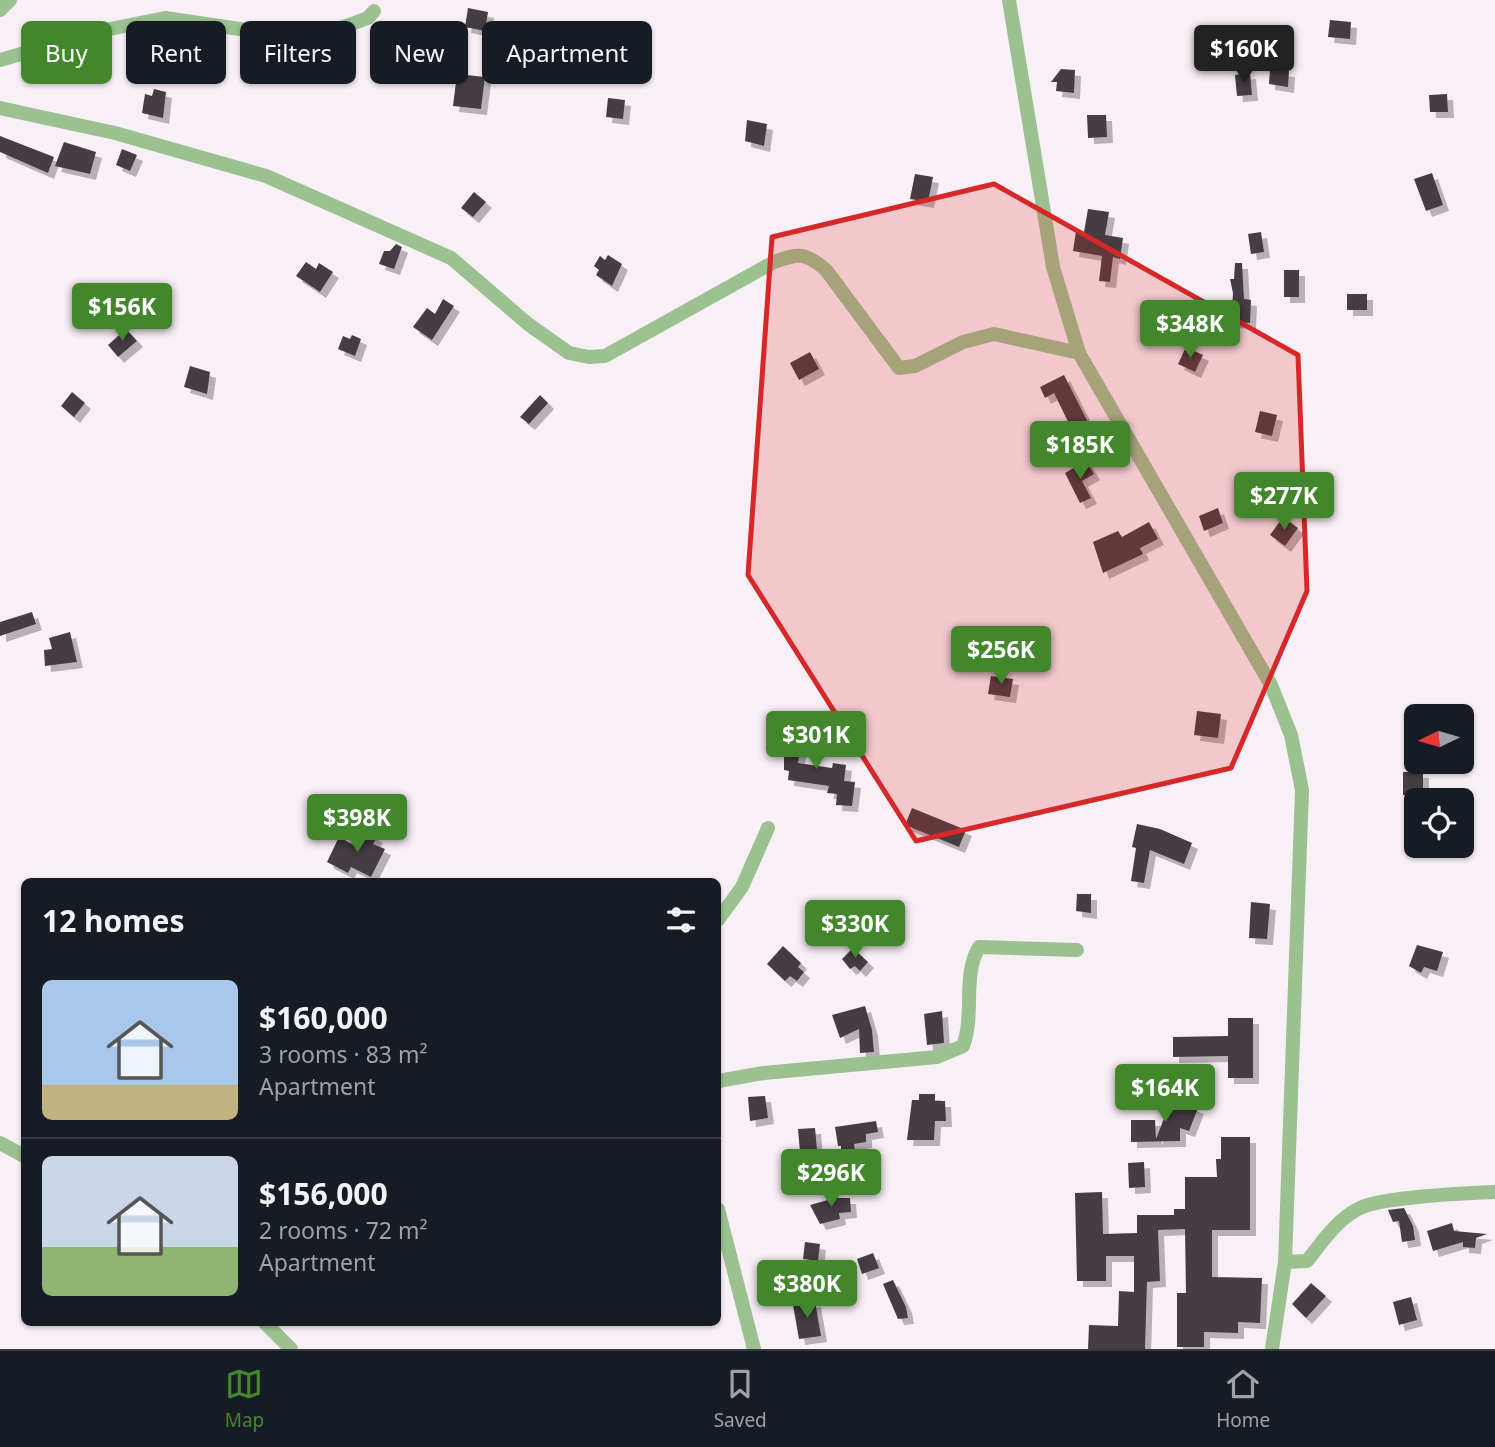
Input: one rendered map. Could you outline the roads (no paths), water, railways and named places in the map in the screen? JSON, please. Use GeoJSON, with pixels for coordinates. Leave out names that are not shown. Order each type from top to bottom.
{"type":"FeatureCollection","features":[{"type":"Feature","properties":{"kind":"street"},"geometry":{"type":"LineString","coordinates":[[0,10],[10,0]]}},
{"type":"Feature","properties":{"kind":"street"},"geometry":{"type":"LineString","coordinates":[[1009,0],[1054,267],[1079,353],[1271,685],[1291,735],[1302,790],[1285,1262],[1272,1349]]}},
{"type":"Feature","properties":{"kind":"street"},"geometry":{"type":"LineString","coordinates":[[0,60],[100,31],[165,18],[288,36],[321,35],[368,18],[374,10]]}},
{"type":"Feature","properties":{"kind":"street"},"geometry":{"type":"LineString","coordinates":[[0,108],[115,133],[266,176],[450,258],[528,324],[569,353],[605,356],[774,262],[798,254],[814,260],[826,270],[899,368],[915,366],[963,342],[994,334],[1079,353]]}},
{"type":"Feature","properties":{"kind":"street"},"geometry":{"type":"LineString","coordinates":[[721,916],[742,887],[768,828]]}},
{"type":"Feature","properties":{"kind":"street"},"geometry":{"type":"LineString","coordinates":[[721,1080],[764,1073],[937,1057],[963,1046],[970,1027],[972,959],[979,947],[1077,950]]}},
{"type":"Feature","properties":{"kind":"street"},"geometry":{"type":"LineString","coordinates":[[0,1143],[21,1154]]}},
{"type":"Feature","properties":{"kind":"street"},"geometry":{"type":"LineString","coordinates":[[1285,1262],[1307,1261],[1338,1223],[1361,1207],[1400,1200],[1495,1192]]}},
{"type":"Feature","properties":{"kind":"street"},"geometry":{"type":"LineString","coordinates":[[721,1221],[754,1349]]}},
{"type":"Feature","properties":{"kind":"street"},"geometry":{"type":"LineString","coordinates":[[268,1326],[292,1349]]}}]}
